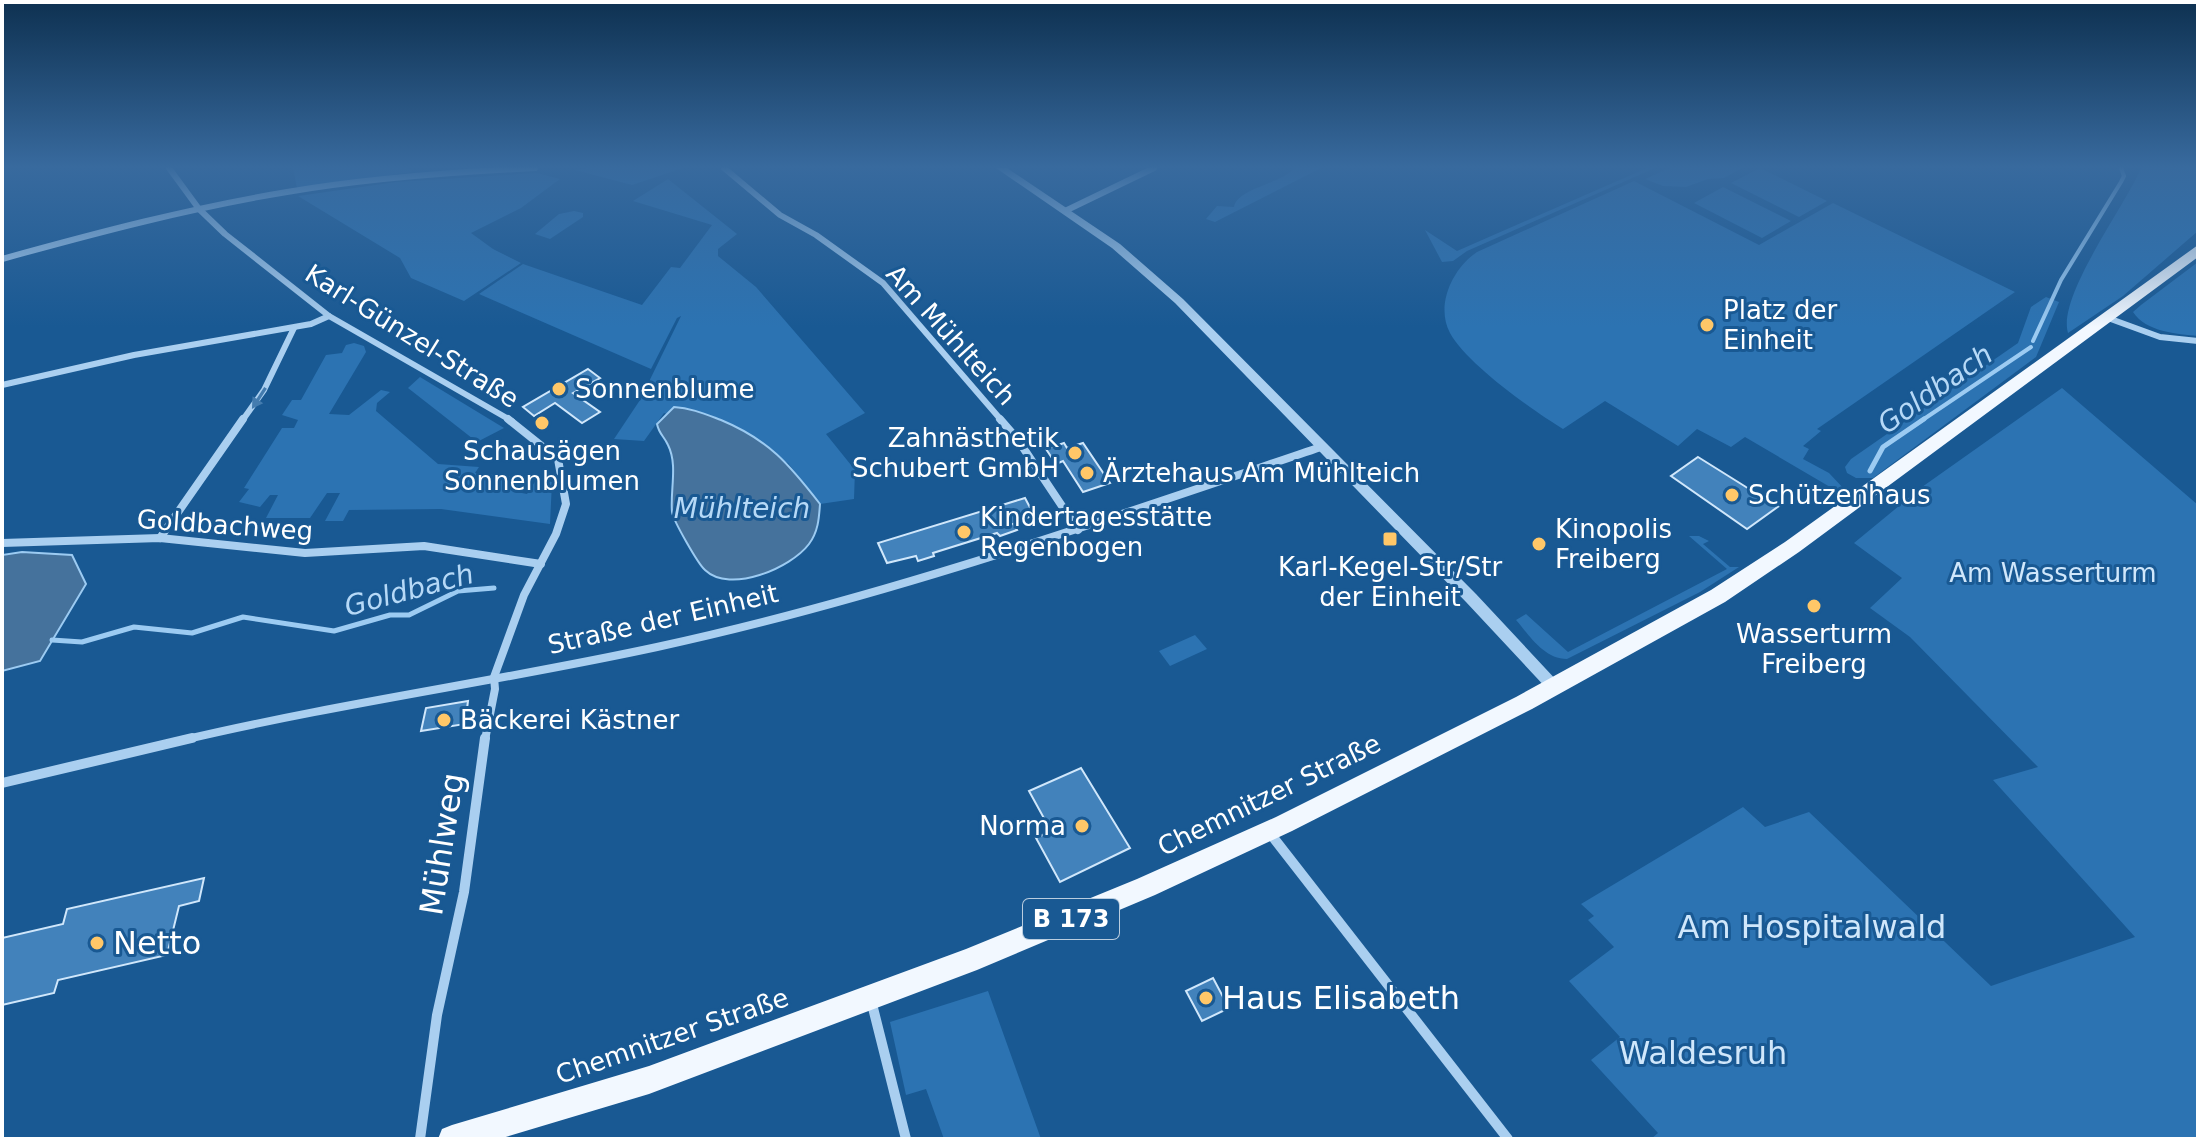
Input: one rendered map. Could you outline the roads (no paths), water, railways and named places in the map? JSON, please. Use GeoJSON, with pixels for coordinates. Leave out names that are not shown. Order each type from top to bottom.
{"type":"FeatureCollection","features":[{"type":"Feature","properties":{"kind":"main road","name":"B 173"},"geometry":{"type":"LineString","coordinates":[[2108,318],[2198,250]]}},
{"type":"Feature","properties":{"kind":"main road","name":"Chemnitzer Straße"},"geometry":{"type":"LineString","coordinates":[[452,1139],[649,1080],[870,999],[1041,931],[1268,831],[1554,687],[1736,585],[2108,318]]}},
{"type":"Feature","properties":{"kind":"street"},"geometry":{"type":"LineString","coordinates":[[2,259],[151,221]]}},
{"type":"Feature","properties":{"kind":"street","name":"Karl-Günzel-Straße"},"geometry":{"type":"LineString","coordinates":[[213,221],[257,261],[329,316],[518,425],[558,459],[566,504],[541,564]]}},
{"type":"Feature","properties":{"kind":"street","name":"Am Mühlteich"},"geometry":{"type":"LineString","coordinates":[[791,221],[816,235],[883,283],[1018,440],[1078,530]]}},
{"type":"Feature","properties":{"kind":"street"},"geometry":{"type":"LineString","coordinates":[[1080,221],[1116,246],[1179,301],[1463,589],[1554,687]]}},
{"type":"Feature","properties":{"kind":"street"},"geometry":{"type":"LineString","coordinates":[[2,385],[134,355],[294,328],[329,316]]}},
{"type":"Feature","properties":{"kind":"street"},"geometry":{"type":"LineString","coordinates":[[2108,318],[2160,337],[2198,341]]}},
{"type":"Feature","properties":{"kind":"street"},"geometry":{"type":"LineString","coordinates":[[160,538],[264,390],[294,328]]}},
{"type":"Feature","properties":{"kind":"street","name":"Straße der Einheit"},"geometry":{"type":"LineString","coordinates":[[2,783],[177,739],[673,643],[839,601],[1078,530],[1321,447]]}},
{"type":"Feature","properties":{"kind":"street","name":"Goldbachweg"},"geometry":{"type":"LineString","coordinates":[[2,543],[160,538],[291,552],[424,546],[541,564]]}},
{"type":"Feature","properties":{"kind":"street","name":"Mühlweg"},"geometry":{"type":"LineString","coordinates":[[420,1139],[437,1015],[464,892],[480,764],[495,689],[494,677],[524,595],[541,564]]}},
{"type":"Feature","properties":{"kind":"street"},"geometry":{"type":"LineString","coordinates":[[1268,831],[1508,1139]]}},
{"type":"Feature","properties":{"kind":"street"},"geometry":{"type":"LineString","coordinates":[[870,999],[906,1139]]}},
{"type":"Feature","properties":{"kind":"water","name":"Mühlteich"},"geometry":{"type":"Polygon","coordinates":[[[674,407],[721,420],[752,436],[777,454],[820,504],[814,535],[809,544],[789,562],[744,579],[716,577],[702,566],[672,512],[673,461],[657,424],[674,407]]]}},
{"type":"Feature","properties":{"kind":"water"},"geometry":{"type":"Polygon","coordinates":[[[22,552],[72,555],[86,584],[40,661],[2,671],[2,555],[22,552]]]}},
{"type":"Feature","properties":{"kind":"waterway","name":"Goldbach"},"geometry":{"type":"LineString","coordinates":[[2033,341],[2061,280],[2097,221]]}},
{"type":"Feature","properties":{"kind":"waterway","name":"Goldbach"},"geometry":{"type":"LineString","coordinates":[[1921,421],[2031,347]]}},
{"type":"Feature","properties":{"kind":"waterway","name":"Goldbach"},"geometry":{"type":"LineString","coordinates":[[1870,471],[1883,447],[1924,419]]}},
{"type":"Feature","properties":{"kind":"waterway","name":"Goldbach"},"geometry":{"type":"LineString","coordinates":[[52,640],[82,642],[134,627],[192,633],[243,617],[334,631],[390,615],[409,615],[458,591],[494,588]]}},
{"type":"Feature","properties":{"kind":"place","name":"Platz der Einheit"},"geometry":{"type":"Point","coordinates":[1707,325]}},
{"type":"Feature","properties":{"kind":"place","name":"Sonnenblume"},"geometry":{"type":"Point","coordinates":[559,389]}},
{"type":"Feature","properties":{"kind":"place","name":"Schausägen Sonnenblumen"},"geometry":{"type":"Point","coordinates":[542,423]}},
{"type":"Feature","properties":{"kind":"place","name":"Zahnästhetik Schubert GmbH"},"geometry":{"type":"Point","coordinates":[1075,453]}},
{"type":"Feature","properties":{"kind":"place","name":"Ärztehaus Am Mühlteich"},"geometry":{"type":"Point","coordinates":[1087,473]}},
{"type":"Feature","properties":{"kind":"place","name":"Schützenhaus"},"geometry":{"type":"Point","coordinates":[1732,495]}},
{"type":"Feature","properties":{"kind":"place","name":"Kindertagesstätte Regenbogen"},"geometry":{"type":"Point","coordinates":[964,532]}},
{"type":"Feature","properties":{"kind":"place","name":"Karl-Kegel-Str/Str der Einheit"},"geometry":{"type":"Point","coordinates":[1390,539]}},
{"type":"Feature","properties":{"kind":"place","name":"Kinopolis Freiberg"},"geometry":{"type":"Point","coordinates":[1539,544]}},
{"type":"Feature","properties":{"kind":"place","name":"Wasserturm Freiberg"},"geometry":{"type":"Point","coordinates":[1814,606]}},
{"type":"Feature","properties":{"kind":"place","name":"Bäckerei Kästner"},"geometry":{"type":"Point","coordinates":[444,720]}},
{"type":"Feature","properties":{"kind":"place","name":"Norma"},"geometry":{"type":"Point","coordinates":[1082,826]}},
{"type":"Feature","properties":{"kind":"place","name":"Netto"},"geometry":{"type":"Point","coordinates":[97,943]}},
{"type":"Feature","properties":{"kind":"place","name":"Haus Elisabeth"},"geometry":{"type":"Point","coordinates":[1206,998]}},
{"type":"Feature","properties":{"kind":"park label","name":"Am Wasserturm"},"geometry":{"type":"Point","coordinates":[2053,573]}},
{"type":"Feature","properties":{"kind":"park label","name":"Am Hospitalwald"},"geometry":{"type":"Point","coordinates":[1812,927]}},
{"type":"Feature","properties":{"kind":"park label","name":"Waldesruh"},"geometry":{"type":"Point","coordinates":[1703,1053]}}]}
